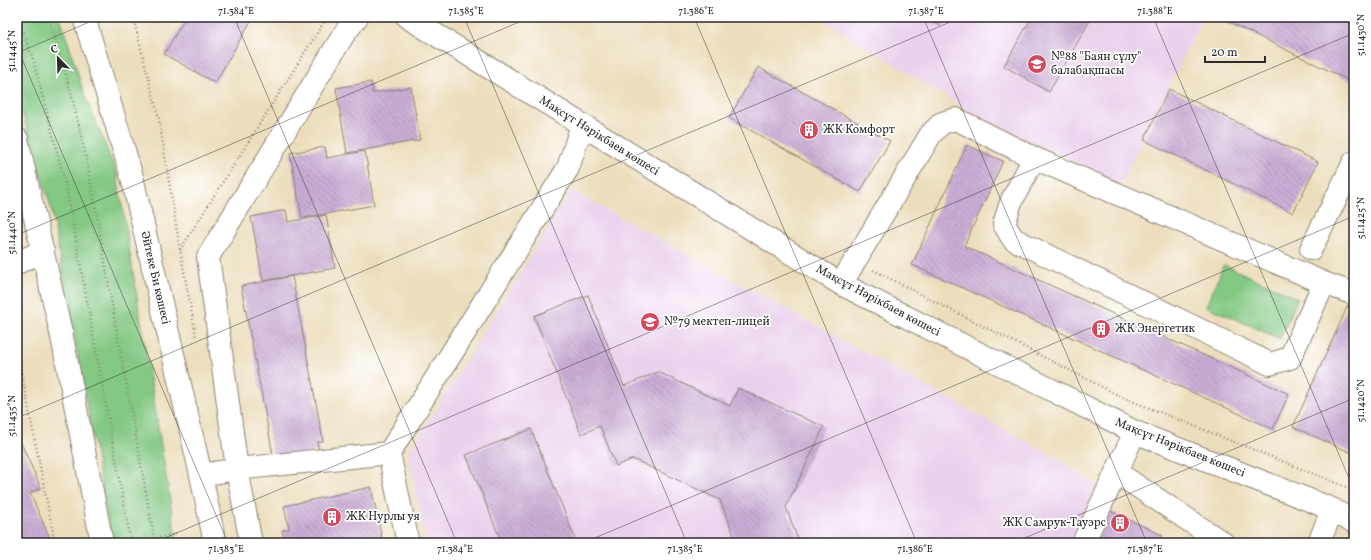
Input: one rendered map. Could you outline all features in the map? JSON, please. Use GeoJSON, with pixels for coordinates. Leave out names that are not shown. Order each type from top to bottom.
{"type":"FeatureCollection","features":[{"type":"Feature","properties":{"kind":"street","name":"Әйтеке Би көшесі"},"geometry":{"type":"LineString","coordinates":[[84,17],[132,177],[201,475],[215,543]]}},
{"type":"Feature","properties":{"kind":"street"},"geometry":{"type":"LineString","coordinates":[[251,543],[237,470],[208,257],[344,34],[357,17]]}},
{"type":"Feature","properties":{"kind":"street","name":"Мақсұт Нәрікбаев көшесі"},"geometry":{"type":"LineString","coordinates":[[407,17],[841,284],[1135,432],[1332,508],[1354,522]]}},
{"type":"Feature","properties":{"kind":"street"},"geometry":{"type":"LineString","coordinates":[[841,284],[930,134],[942,123],[956,119],[1034,158],[1324,283],[1354,294]]}},
{"type":"Feature","properties":{"kind":"street"},"geometry":{"type":"LineString","coordinates":[[408,543],[388,453],[568,168],[582,125]]}},
{"type":"Feature","properties":{"kind":"street"},"geometry":{"type":"LineString","coordinates":[[17,139],[62,337],[102,543]]}},
{"type":"Feature","properties":{"kind":"street"},"geometry":{"type":"LineString","coordinates":[[1034,158],[1011,202],[1004,224],[1013,238],[1270,364],[1290,358],[1298,336],[1324,283]]}},
{"type":"Feature","properties":{"kind":"street"},"geometry":{"type":"LineString","coordinates":[[1311,249],[1354,162]]}},
{"type":"Feature","properties":{"kind":"street"},"geometry":{"type":"LineString","coordinates":[[17,263],[43,251]]}},
{"type":"Feature","properties":{"kind":"street"},"geometry":{"type":"LineString","coordinates":[[1083,543],[1135,432]]}},
{"type":"Feature","properties":{"kind":"street"},"geometry":{"type":"LineString","coordinates":[[201,475],[388,453]]}},
{"type":"Feature","properties":{"kind":"street"},"geometry":{"type":"LineString","coordinates":[[1116,472],[1223,543]]}},
{"type":"Feature","properties":{"kind":"street"},"geometry":{"type":"LineString","coordinates":[[1319,543],[1332,508]]}},
{"type":"Feature","properties":{"kind":"path"},"geometry":{"type":"LineString","coordinates":[[17,17],[33,59],[66,186],[131,543]]}},
{"type":"Feature","properties":{"kind":"path"},"geometry":{"type":"LineString","coordinates":[[47,17],[57,44],[72,98],[96,210],[155,543]]}},
{"type":"Feature","properties":{"kind":"path"},"geometry":{"type":"LineString","coordinates":[[133,17],[159,119],[180,250],[197,342]]}},
{"type":"Feature","properties":{"kind":"path"},"geometry":{"type":"LineString","coordinates":[[180,250],[326,19]]}},
{"type":"Feature","properties":{"kind":"path"},"geometry":{"type":"LineString","coordinates":[[855,261],[1122,397],[1354,490]]}},
{"type":"Feature","properties":{"kind":"path"},"geometry":{"type":"LineString","coordinates":[[17,349],[56,543]]}},
{"type":"Feature","properties":{"kind":"path"},"geometry":{"type":"LineString","coordinates":[[136,543],[176,534]]}},
{"type":"Feature","properties":{"kind":"shaded area","name":"№88 \"Баян сұлу\" балабақшасы"},"geometry":{"type":"Polygon","coordinates":[[[819,17],[1203,17],[1121,184],[969,111],[819,17]]]}},
{"type":"Feature","properties":{"kind":"shaded area","name":"№79 мектеп-лицей"},"geometry":{"type":"Polygon","coordinates":[[[571,190],[1061,461],[1098,487],[1073,543],[426,543],[408,454],[571,190]]]}},
{"type":"Feature","properties":{"kind":"green space"},"geometry":{"type":"Polygon","coordinates":[[[17,17],[60,17],[84,93],[117,174],[177,543],[112,543],[51,208],[17,96],[17,17]]]}},
{"type":"Feature","properties":{"kind":"green space"},"geometry":{"type":"Polygon","coordinates":[[[1224,265],[1298,298],[1280,339],[1206,306],[1224,265]]]}},
{"type":"Feature","properties":{"kind":"building"},"geometry":{"type":"Polygon","coordinates":[[[186,17],[248,17],[252,19],[215,83],[164,54],[186,17]]]}},
{"type":"Feature","properties":{"kind":"building"},"geometry":{"type":"Polygon","coordinates":[[[924,17],[945,17],[940,26],[924,17]]]}},
{"type":"Feature","properties":{"kind":"building"},"geometry":{"type":"Polygon","coordinates":[[[1032,17],[1092,17],[1049,92],[1004,66],[1032,17]]]}},
{"type":"Feature","properties":{"kind":"building"},"geometry":{"type":"Polygon","coordinates":[[[1219,17],[1339,17],[1354,25],[1354,73],[1350,81],[1219,17]]]}},
{"type":"Feature","properties":{"kind":"building","name":"ЖК Комфорт"},"geometry":{"type":"Polygon","coordinates":[[[758,67],[890,141],[860,192],[729,118],[758,67]]]}},
{"type":"Feature","properties":{"kind":"building"},"geometry":{"type":"Polygon","coordinates":[[[371,82],[373,93],[411,87],[420,140],[347,153],[336,88],[371,82]]]}},
{"type":"Feature","properties":{"kind":"building"},"geometry":{"type":"Polygon","coordinates":[[[1169,89],[1318,162],[1293,213],[1144,140],[1169,89]]]}},
{"type":"Feature","properties":{"kind":"building","name":"ЖК Энергетик"},"geometry":{"type":"Polygon","coordinates":[[[967,145],[1003,161],[964,246],[1289,394],[1273,429],[912,265],[967,145]]]}},
{"type":"Feature","properties":{"kind":"building"},"geometry":{"type":"Polygon","coordinates":[[[325,147],[327,158],[365,151],[374,205],[302,218],[290,153],[325,147]]]}},
{"type":"Feature","properties":{"kind":"building"},"geometry":{"type":"Polygon","coordinates":[[[286,210],[288,222],[326,215],[335,268],[263,281],[251,217],[286,210]]]}},
{"type":"Feature","properties":{"kind":"building"},"geometry":{"type":"Polygon","coordinates":[[[292,276],[323,441],[317,442],[319,451],[274,460],[241,286],[292,276]]]}},
{"type":"Feature","properties":{"kind":"building"},"geometry":{"type":"Polygon","coordinates":[[[588,295],[624,386],[658,372],[730,406],[738,388],[824,427],[786,507],[799,543],[737,543],[720,500],[633,459],[616,466],[600,426],[581,434],[534,316],[588,295]]]}},
{"type":"Feature","properties":{"kind":"building"},"geometry":{"type":"Polygon","coordinates":[[[1349,303],[1354,305],[1354,454],[1293,427],[1349,303]]]}},
{"type":"Feature","properties":{"kind":"building"},"geometry":{"type":"Polygon","coordinates":[[[531,429],[577,543],[502,543],[466,455],[531,429]]]}},
{"type":"Feature","properties":{"kind":"building"},"geometry":{"type":"Polygon","coordinates":[[[17,434],[41,488],[30,493],[52,543],[17,543],[17,434]]]}},
{"type":"Feature","properties":{"kind":"building","name":"ЖК Нурлы уя"},"geometry":{"type":"Polygon","coordinates":[[[371,487],[383,543],[285,543],[282,530],[289,529],[284,506],[371,487]]]}},
{"type":"Feature","properties":{"kind":"building","name":"ЖК Самрук-Тауэрс"},"geometry":{"type":"Polygon","coordinates":[[[1110,511],[1162,535],[1159,543],[1095,543],[1110,511]]]}},
{"type":"Feature","properties":{"kind":"place","name":"№88 \"Баян сұлу\" балабақшасы"},"geometry":{"type":"Point","coordinates":[1037,64]}},
{"type":"Feature","properties":{"kind":"place","name":"ЖК Комфорт"},"geometry":{"type":"Point","coordinates":[809,130]}},
{"type":"Feature","properties":{"kind":"place","name":"№79 мектеп-лицей"},"geometry":{"type":"Point","coordinates":[650,322]}},
{"type":"Feature","properties":{"kind":"place","name":"ЖК Энергетик"},"geometry":{"type":"Point","coordinates":[1101,329]}},
{"type":"Feature","properties":{"kind":"place","name":"ЖК Нурлы уя"},"geometry":{"type":"Point","coordinates":[332,517]}},
{"type":"Feature","properties":{"kind":"place","name":"ЖК Самрук-Тауэрс"},"geometry":{"type":"Point","coordinates":[1120,523]}}]}
